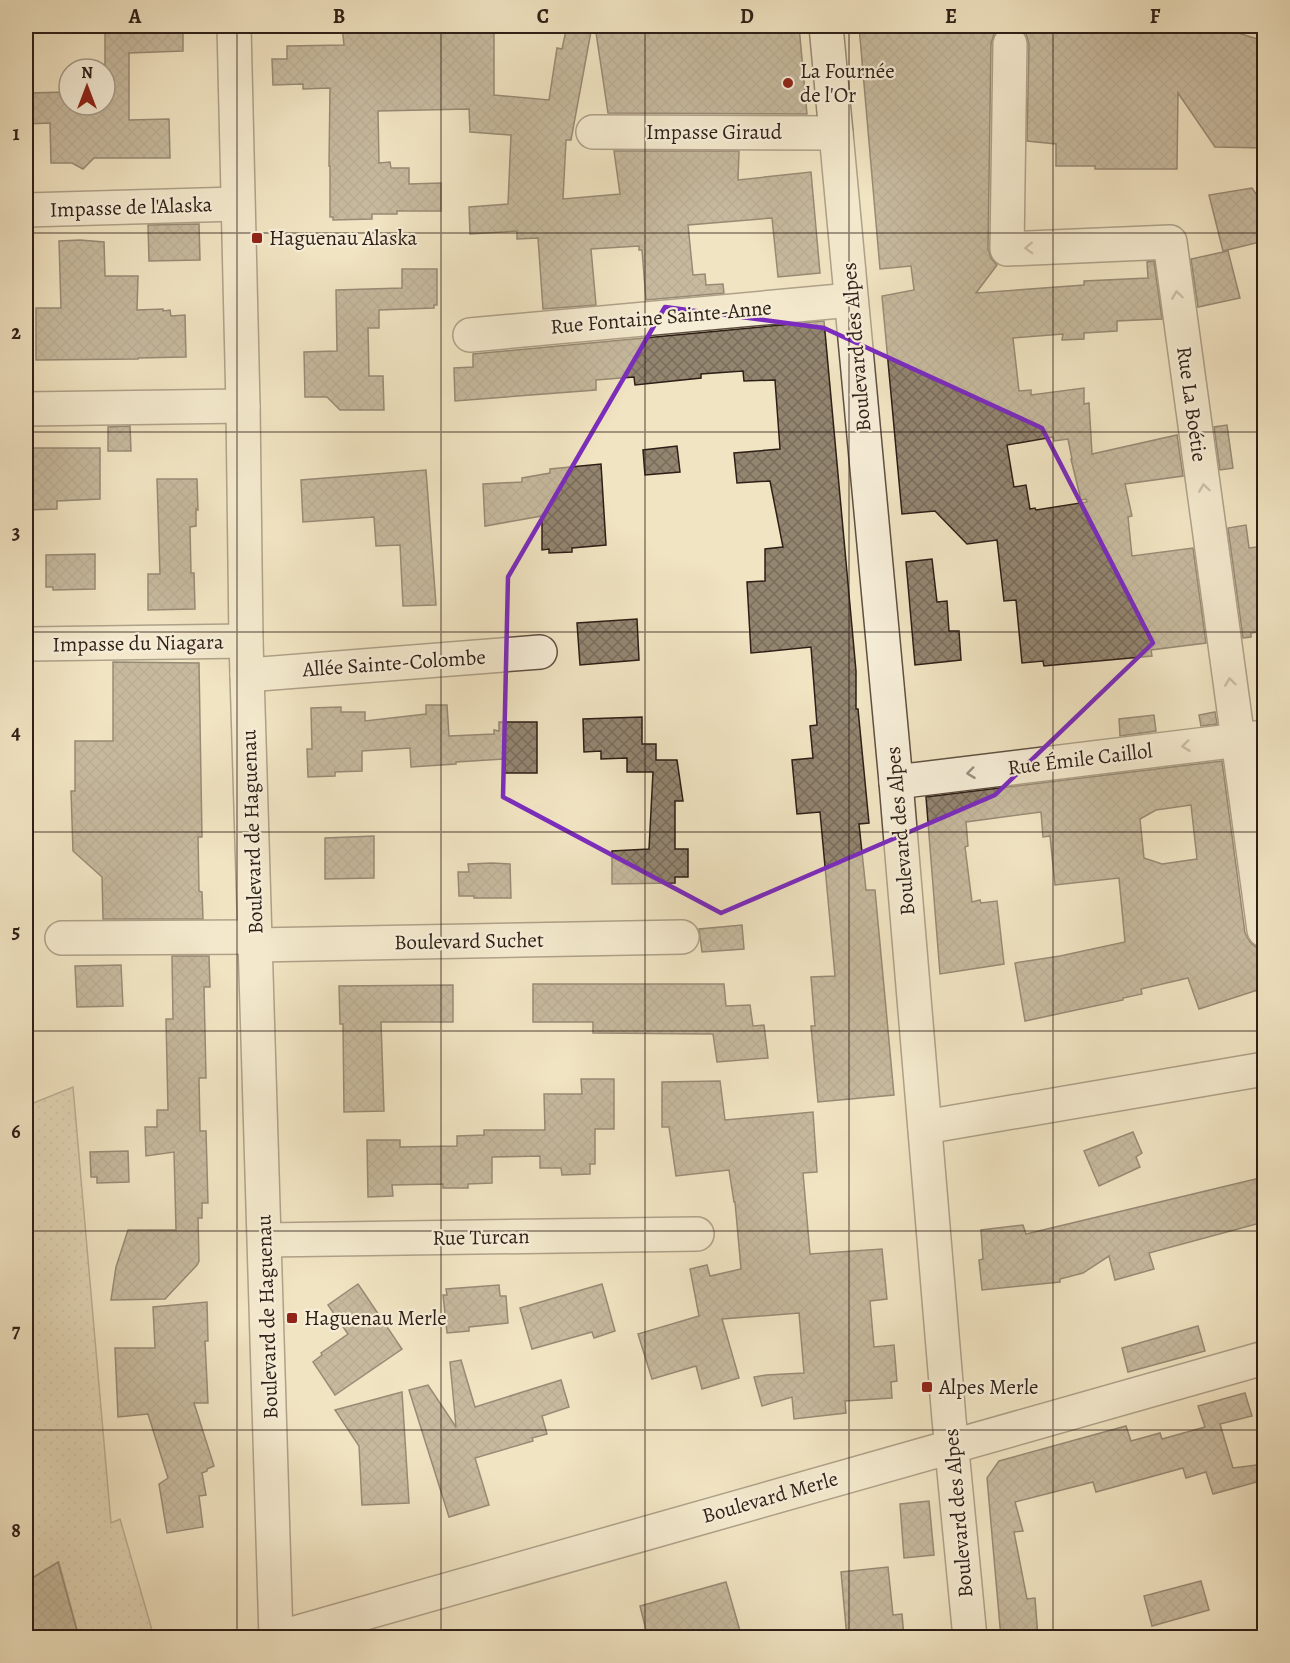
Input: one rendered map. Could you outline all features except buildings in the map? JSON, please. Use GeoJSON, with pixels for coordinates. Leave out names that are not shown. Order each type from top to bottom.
{"type":"FeatureCollection","features":[{"type":"Feature","properties":{"kind":"street","name":"Boulevard de Haguenau"},"geometry":{"type":"LineString","coordinates":[[234,26],[246,641],[277,1638]]}},
{"type":"Feature","properties":{"kind":"street","name":"Boulevard des Alpes"},"geometry":{"type":"LineString","coordinates":[[826,26],[896,782],[951,1446],[970,1638]]}},
{"type":"Feature","properties":{"kind":"street","name":"Rue La Boétie"},"geometry":{"type":"LineString","coordinates":[[1010,44],[1007,249],[1170,242],[1251,738],[1264,930]]}},
{"type":"Feature","properties":{"kind":"street","name":"Impasse Giraud"},"geometry":{"type":"LineString","coordinates":[[593,132],[836,133]]}},
{"type":"Feature","properties":{"kind":"street","name":"Impasse de l'Alaska"},"geometry":{"type":"LineString","coordinates":[[26,210],[237,204]]}},
{"type":"Feature","properties":{"kind":"street","name":"Rue Fontaine Sainte-Anne"},"geometry":{"type":"LineString","coordinates":[[470,335],[851,300]]}},
{"type":"Feature","properties":{"kind":"street"},"geometry":{"type":"LineString","coordinates":[[26,409],[243,406]]}},
{"type":"Feature","properties":{"kind":"street","name":"Impasse du Niagara"},"geometry":{"type":"LineString","coordinates":[[30,644],[246,641]]}},
{"type":"Feature","properties":{"kind":"street","name":"Allée Sainte-Colombe"},"geometry":{"type":"LineString","coordinates":[[247,675],[540,652]]}},
{"type":"Feature","properties":{"kind":"street","name":"Rue Émile Caillol"},"geometry":{"type":"LineString","coordinates":[[896,782],[1251,738]]}},
{"type":"Feature","properties":{"kind":"street","name":"Boulevard Suchet"},"geometry":{"type":"LineString","coordinates":[[62,938],[256,941],[682,937]]}},
{"type":"Feature","properties":{"kind":"street"},"geometry":{"type":"LineString","coordinates":[[925,1127],[1264,1069]]}},
{"type":"Feature","properties":{"kind":"street","name":"Rue Turcan"},"geometry":{"type":"LineString","coordinates":[[265,1240],[697,1234]]}},
{"type":"Feature","properties":{"kind":"street","name":"Boulevard Merle"},"geometry":{"type":"LineString","coordinates":[[277,1638],[1264,1358]]}},
{"type":"Feature","properties":{"kind":"highlighted area"},"geometry":{"type":"Polygon","coordinates":[[[665,307],[824,328],[1042,428],[1153,643],[995,795],[721,913],[503,797],[508,577],[665,307]]]}},
{"type":"Feature","properties":{"kind":"shaded area"},"geometry":{"type":"Polygon","coordinates":[[[73,1087],[111,1523],[120,1519],[154,1637],[79,1637],[59,1562],[26,1582],[26,1106],[73,1087]]]}},
{"type":"Feature","properties":{"kind":"place","name":"La Fournée de l'Or"},"geometry":{"type":"Point","coordinates":[788,83]}},
{"type":"Feature","properties":{"kind":"place","name":"Haguenau Alaska"},"geometry":{"type":"Point","coordinates":[257,238]}},
{"type":"Feature","properties":{"kind":"place","name":"Haguenau Merle"},"geometry":{"type":"Point","coordinates":[292,1318]}},
{"type":"Feature","properties":{"kind":"place","name":"Alpes Merle"},"geometry":{"type":"Point","coordinates":[927,1387]}}]}
